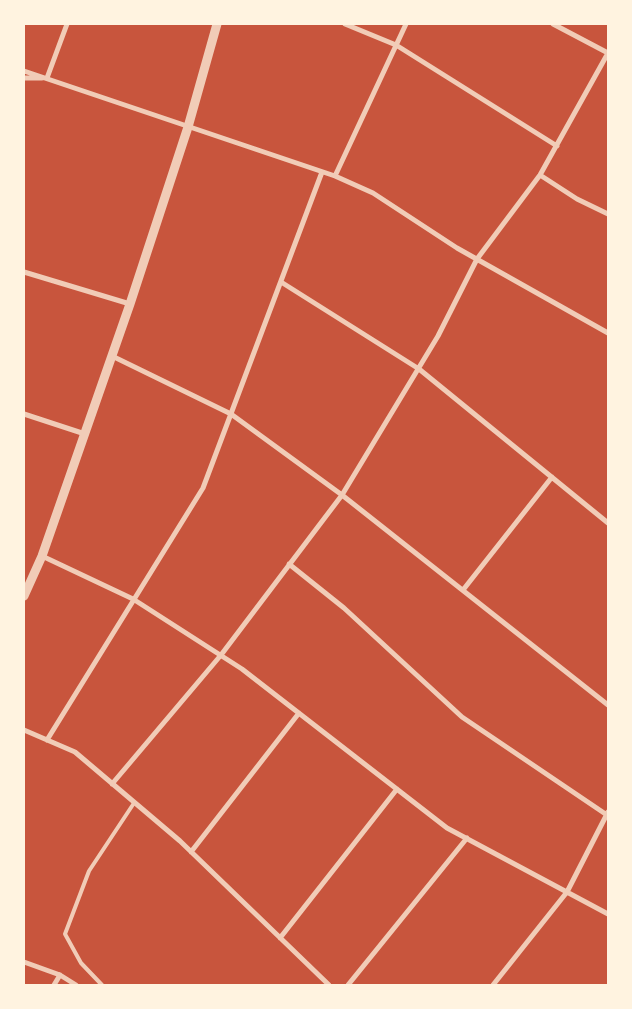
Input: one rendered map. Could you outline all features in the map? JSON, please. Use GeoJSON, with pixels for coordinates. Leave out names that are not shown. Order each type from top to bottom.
{"type":"FeatureCollection","features":[{"type":"Feature","properties":{"kind":"street"},"geometry":{"type":"LineString","coordinates":[[47,78],[66,24]]}},
{"type":"Feature","properties":{"kind":"street"},"geometry":{"type":"LineString","coordinates":[[24,596],[42,556],[130,304],[188,127],[217,24]]}},
{"type":"Feature","properties":{"kind":"street"},"geometry":{"type":"LineString","coordinates":[[345,24],[396,45],[557,146]]}},
{"type":"Feature","properties":{"kind":"street"},"geometry":{"type":"LineString","coordinates":[[336,176],[406,24]]}},
{"type":"Feature","properties":{"kind":"street"},"geometry":{"type":"LineString","coordinates":[[112,784],[221,655],[342,495],[438,336],[477,259],[540,175],[557,146],[608,53],[553,24]]}},
{"type":"Feature","properties":{"kind":"street"},"geometry":{"type":"LineString","coordinates":[[24,71],[336,176],[372,194],[477,259],[608,333]]}},
{"type":"Feature","properties":{"kind":"street"},"geometry":{"type":"LineString","coordinates":[[24,78],[47,78]]}},
{"type":"Feature","properties":{"kind":"street"},"geometry":{"type":"LineString","coordinates":[[47,740],[203,488],[322,172]]}},
{"type":"Feature","properties":{"kind":"street"},"geometry":{"type":"LineString","coordinates":[[540,175],[577,200],[608,214]]}},
{"type":"Feature","properties":{"kind":"street"},"geometry":{"type":"LineString","coordinates":[[24,272],[130,304]]}},
{"type":"Feature","properties":{"kind":"street"},"geometry":{"type":"LineString","coordinates":[[281,282],[419,369],[608,522]]}},
{"type":"Feature","properties":{"kind":"street"},"geometry":{"type":"LineString","coordinates":[[112,356],[230,414],[342,495],[608,705]]}},
{"type":"Feature","properties":{"kind":"street"},"geometry":{"type":"LineString","coordinates":[[24,414],[85,434]]}},
{"type":"Feature","properties":{"kind":"street"},"geometry":{"type":"LineString","coordinates":[[463,590],[552,477]]}},
{"type":"Feature","properties":{"kind":"street"},"geometry":{"type":"LineString","coordinates":[[42,556],[133,599],[221,655],[448,828],[608,914]]}},
{"type":"Feature","properties":{"kind":"street"},"geometry":{"type":"LineString","coordinates":[[289,564],[344,608],[462,717],[524,761],[607,813],[568,892],[493,985]]}},
{"type":"Feature","properties":{"kind":"street"},"geometry":{"type":"LineString","coordinates":[[192,852],[299,713]]}},
{"type":"Feature","properties":{"kind":"street"},"geometry":{"type":"LineString","coordinates":[[24,730],[75,752],[192,852],[329,985]]}},
{"type":"Feature","properties":{"kind":"street"},"geometry":{"type":"LineString","coordinates":[[280,938],[397,789]]}},
{"type":"Feature","properties":{"kind":"street"},"geometry":{"type":"LineString","coordinates":[[348,985],[467,838]]}},
{"type":"Feature","properties":{"kind":"street"},"geometry":{"type":"LineString","coordinates":[[24,962],[60,975],[76,985]]}},
{"type":"Feature","properties":{"kind":"street"},"geometry":{"type":"LineString","coordinates":[[54,985],[60,975]]}},
{"type":"Feature","properties":{"kind":"lane"},"geometry":{"type":"LineString","coordinates":[[102,985],[81,962],[65,934],[89,871],[134,802]]}}]}
